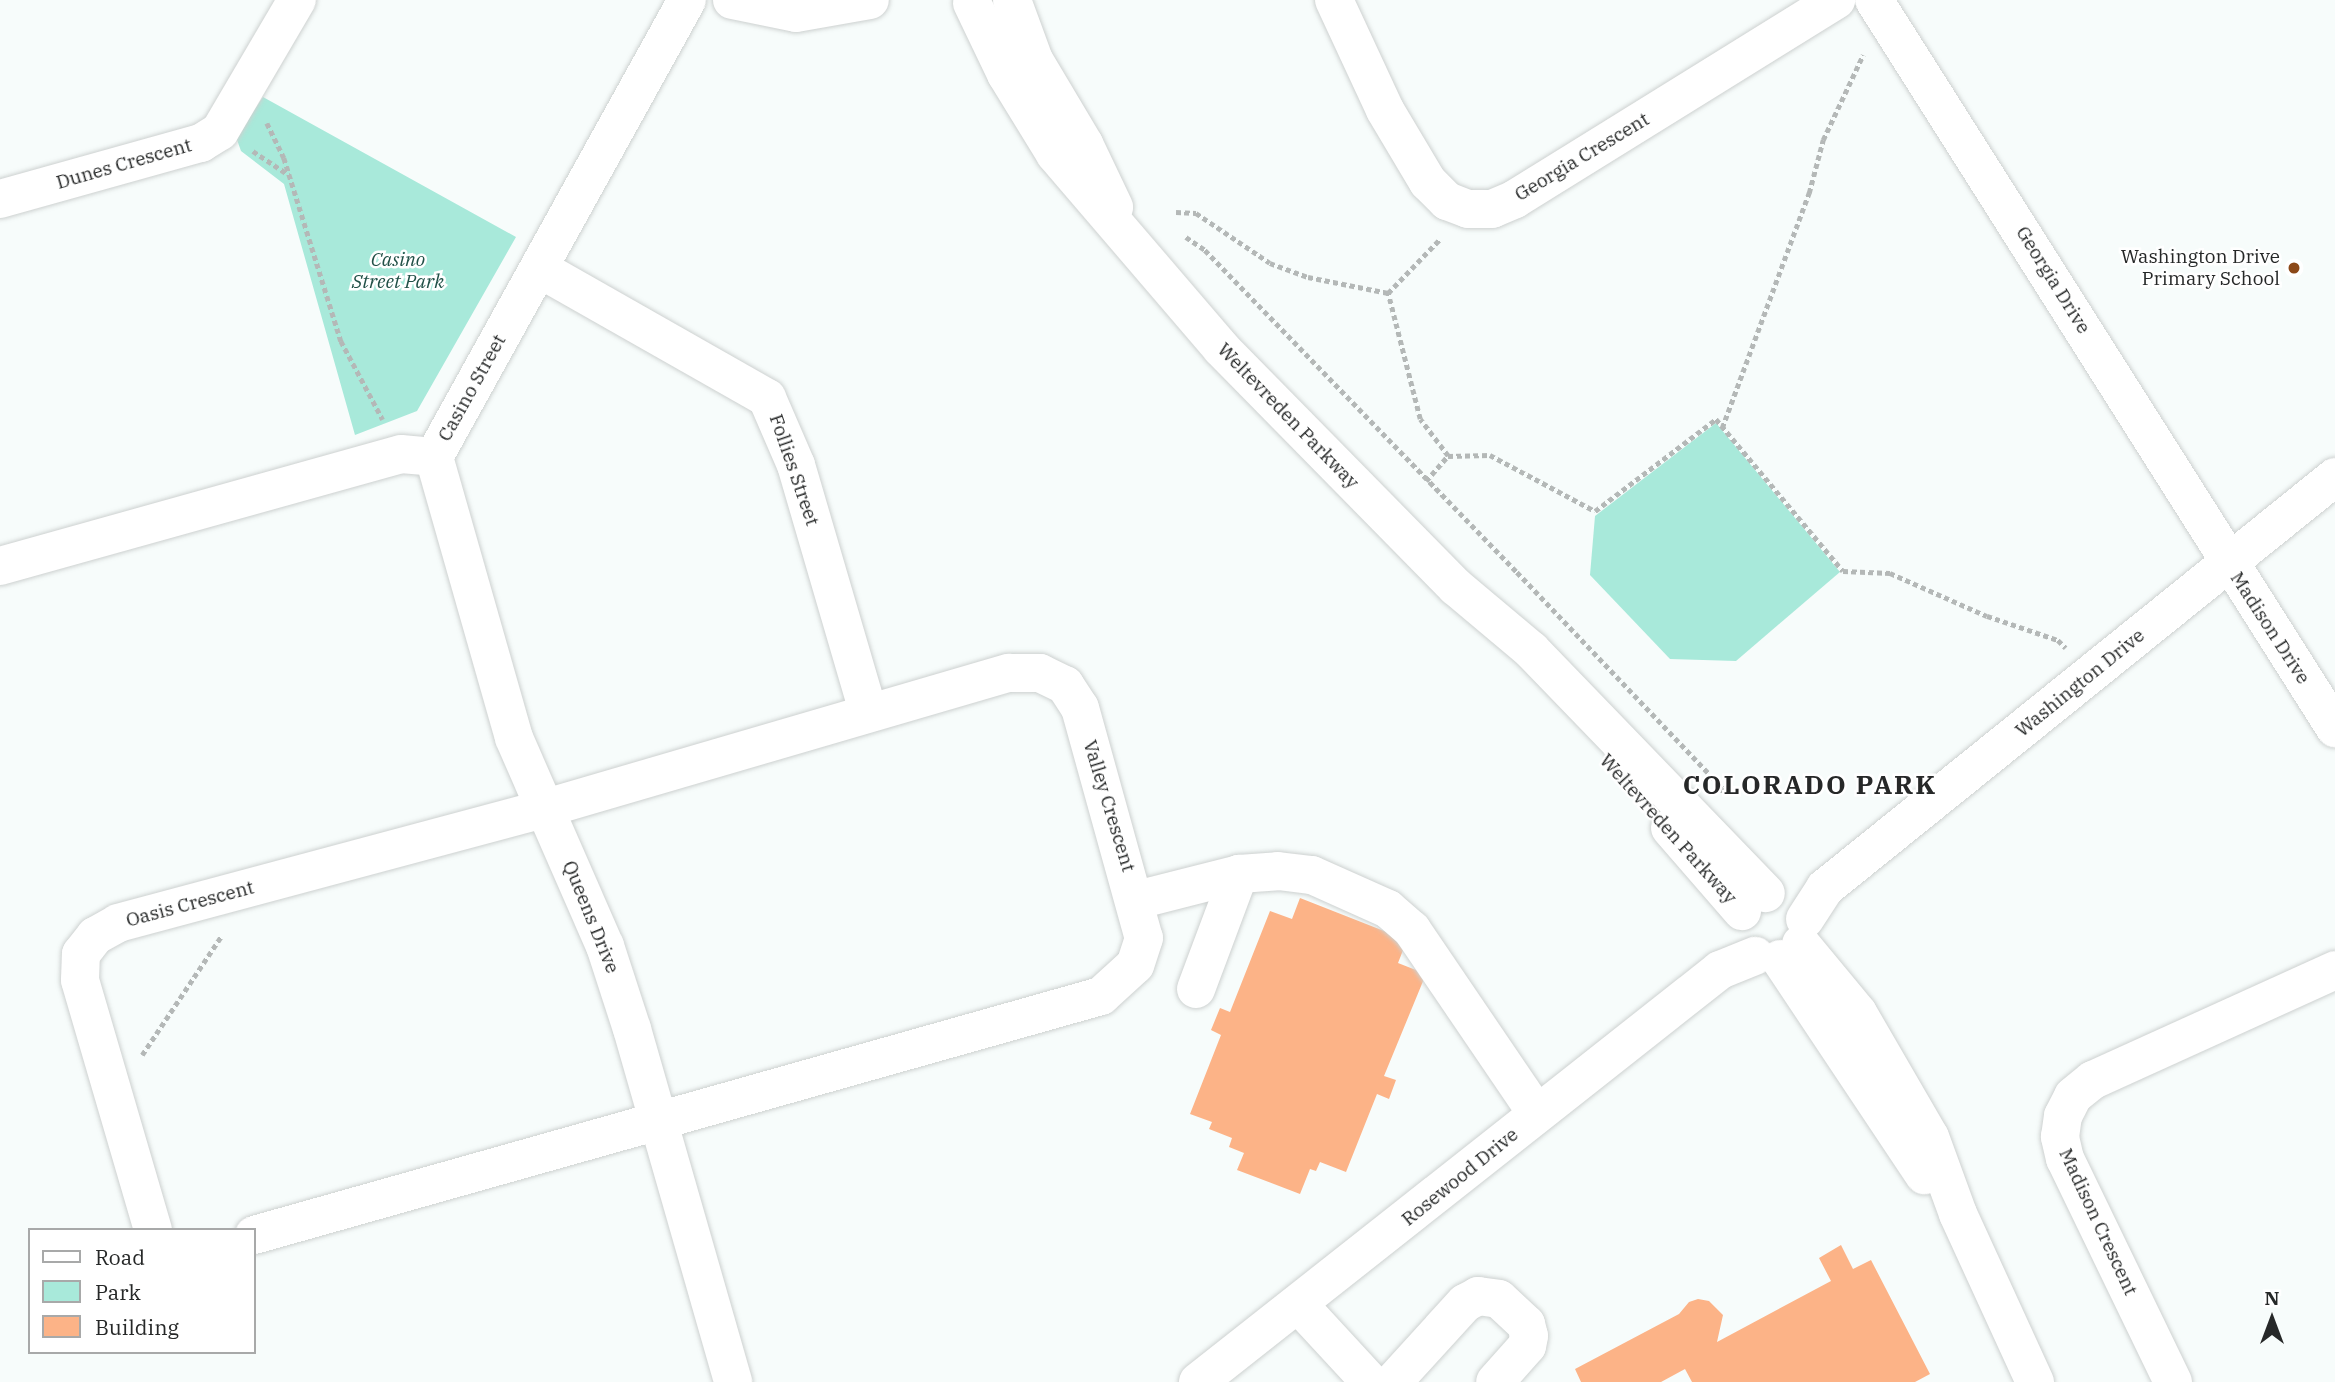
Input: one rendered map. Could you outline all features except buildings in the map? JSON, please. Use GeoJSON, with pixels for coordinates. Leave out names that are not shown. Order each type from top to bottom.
{"type":"FeatureCollection","features":[{"type":"Feature","properties":{"kind":"street"},"geometry":{"type":"LineString","coordinates":[[231,116],[297,0]]}},
{"type":"Feature","properties":{"kind":"street","name":"Casino Street"},"geometry":{"type":"LineString","coordinates":[[418,455],[540,269],[687,0]]}},
{"type":"Feature","properties":{"kind":"street"},"geometry":{"type":"LineString","coordinates":[[732,0],[796,13],[870,0]]}},
{"type":"Feature","properties":{"kind":"street","name":"Weltevreden Parkway"},"geometry":{"type":"LineString","coordinates":[[1012,0],[1034,60],[1090,155],[1127,238]]}},
{"type":"Feature","properties":{"kind":"street"},"geometry":{"type":"LineString","coordinates":[[1334,0],[1385,110],[1428,182],[1447,201],[1468,209]]}},
{"type":"Feature","properties":{"kind":"street","name":"Georgia Crescent"},"geometry":{"type":"LineString","coordinates":[[1468,209],[1492,208],[1515,199],[1836,0]]}},
{"type":"Feature","properties":{"kind":"street","name":"Weltevreden Parkway"},"geometry":{"type":"LineString","coordinates":[[977,1],[1006,74],[1055,155],[1221,348],[1456,587],[1516,666],[1704,864],[1778,923],[1858,1013],[1930,1137],[1958,1214],[2035,1382]]}},
{"type":"Feature","properties":{"kind":"street","name":"Georgia Drive"},"geometry":{"type":"LineString","coordinates":[[1879,6],[2228,564]]}},
{"type":"Feature","properties":{"kind":"street","name":"Dunes Crescent"},"geometry":{"type":"LineString","coordinates":[[0,199],[201,143],[231,116]]}},
{"type":"Feature","properties":{"kind":"street","name":"Follies Street"},"geometry":{"type":"LineString","coordinates":[[540,269],[767,398],[796,465],[868,712]]}},
{"type":"Feature","properties":{"kind":"street"},"geometry":{"type":"LineString","coordinates":[[0,566],[418,455]]}},
{"type":"Feature","properties":{"kind":"street","name":"Queens Drive"},"geometry":{"type":"LineString","coordinates":[[418,455],[514,738],[605,946],[659,1121],[733,1382]]}},
{"type":"Feature","properties":{"kind":"street","name":"Washington Drive"},"geometry":{"type":"LineString","coordinates":[[1778,923],[2335,477]]}},
{"type":"Feature","properties":{"kind":"street","name":"Madison Drive"},"geometry":{"type":"LineString","coordinates":[[2228,564],[2335,728]]}},
{"type":"Feature","properties":{"kind":"street","name":"Valley Crescent"},"geometry":{"type":"LineString","coordinates":[[546,808],[1009,673],[1040,673],[1065,685],[1080,708],[1137,900],[1144,938],[1135,965],[1101,996],[659,1121]]}},
{"type":"Feature","properties":{"kind":"street","name":"Oasis Crescent"},"geometry":{"type":"LineString","coordinates":[[152,1228],[80,980],[81,954],[95,936],[118,923],[546,808]]}},
{"type":"Feature","properties":{"kind":"street"},"geometry":{"type":"LineString","coordinates":[[1137,900],[1239,874],[1278,871],[1312,875],[1388,909],[1412,930],[1537,1115]]}},
{"type":"Feature","properties":{"kind":"street"},"geometry":{"type":"LineString","coordinates":[[1196,989],[1239,874]]}},
{"type":"Feature","properties":{"kind":"street","name":"Rosewood Drive"},"geometry":{"type":"LineString","coordinates":[[1198,1382],[1778,923]]}},
{"type":"Feature","properties":{"kind":"street","name":"Madison Crescent"},"geometry":{"type":"LineString","coordinates":[[2174,1382],[2065,1159],[2060,1137],[2063,1116],[2073,1096],[2093,1080],[2335,970]]}},
{"type":"Feature","properties":{"kind":"street"},"geometry":{"type":"LineString","coordinates":[[256,1234],[659,1121]]}},
{"type":"Feature","properties":{"kind":"street"},"geometry":{"type":"LineString","coordinates":[[1393,1382],[1465,1303],[1489,1296],[1517,1314],[1529,1336],[1527,1346],[1495,1382]]}},
{"type":"Feature","properties":{"kind":"street"},"geometry":{"type":"LineString","coordinates":[[1298,1305],[1370,1382]]}},
{"type":"Feature","properties":{"kind":"path"},"geometry":{"type":"LineString","coordinates":[[1723,428],[1809,192],[1823,140],[1879,6]]}},
{"type":"Feature","properties":{"kind":"path"},"geometry":{"type":"LineString","coordinates":[[231,116],[263,114],[290,176],[341,341],[418,455]]}},
{"type":"Feature","properties":{"kind":"path"},"geometry":{"type":"LineString","coordinates":[[231,116],[290,176]]}},
{"type":"Feature","properties":{"kind":"path"},"geometry":{"type":"LineString","coordinates":[[1388,293],[1468,209]]}},
{"type":"Feature","properties":{"kind":"path"},"geometry":{"type":"LineString","coordinates":[[1176,212],[1196,214],[1270,263],[1308,277],[1388,293]]}},
{"type":"Feature","properties":{"kind":"path"},"geometry":{"type":"LineString","coordinates":[[1186,237],[1205,250],[1723,788],[1723,800]]}},
{"type":"Feature","properties":{"kind":"path"},"geometry":{"type":"LineString","coordinates":[[1388,293],[1420,419],[1448,456]]}},
{"type":"Feature","properties":{"kind":"path"},"geometry":{"type":"LineString","coordinates":[[1426,481],[1448,456],[1490,455],[1595,511],[1716,419],[1843,571],[1890,573],[1987,616],[2059,640],[2090,675]]}},
{"type":"Feature","properties":{"kind":"path"},"geometry":{"type":"LineString","coordinates":[[113,1098],[254,887]]}},
{"type":"Feature","properties":{"kind":"green space","name":"Casino Street Park"},"geometry":{"type":"Polygon","coordinates":[[[263,97],[516,237],[417,411],[355,435],[284,184],[241,151],[236,137],[263,97]]]}},
{"type":"Feature","properties":{"kind":"green space"},"geometry":{"type":"Polygon","coordinates":[[[1716,423],[1840,572],[1736,661],[1670,659],[1590,575],[1595,516],[1716,423]]]}},
{"type":"Feature","properties":{"kind":"place","name":"Washington Drive Primary School"},"geometry":{"type":"Point","coordinates":[2294,268]}},
{"type":"Feature","properties":{"kind":"district","name":"COLORADO PARK"},"geometry":{"type":"Point","coordinates":[1810,785]}}]}
